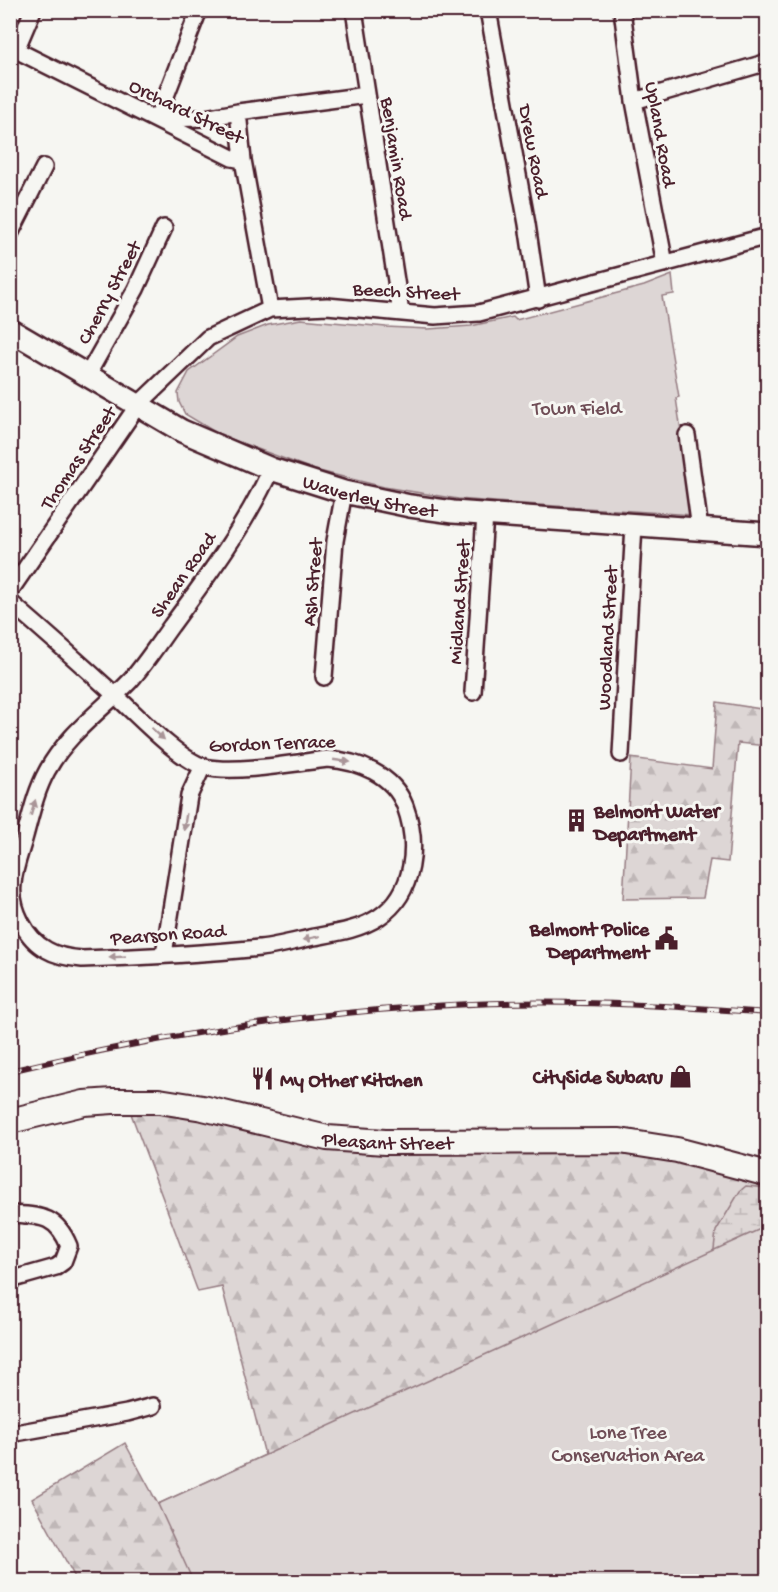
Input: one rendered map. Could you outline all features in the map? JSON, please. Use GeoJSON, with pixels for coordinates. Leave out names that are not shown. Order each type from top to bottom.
{"type":"FeatureCollection","features":[{"type":"Feature","properties":{"kind":"main road","name":"Pleasant Street"},"geometry":{"type":"LineString","coordinates":[[10,1121],[84,1103],[159,1101],[203,1108],[289,1130],[334,1138],[386,1142],[620,1141],[677,1150],[768,1174]]}},
{"type":"Feature","properties":{"kind":"street"},"geometry":{"type":"LineString","coordinates":[[14,49],[33,10]]}},
{"type":"Feature","properties":{"kind":"street"},"geometry":{"type":"LineString","coordinates":[[199,10],[157,119],[205,118],[367,95]]}},
{"type":"Feature","properties":{"kind":"street","name":"Benjamin Road"},"geometry":{"type":"LineString","coordinates":[[354,10],[401,313]]}},
{"type":"Feature","properties":{"kind":"street","name":"Drew Road"},"geometry":{"type":"LineString","coordinates":[[488,10],[527,224],[538,299]]}},
{"type":"Feature","properties":{"kind":"street","name":"Upland Road"},"geometry":{"type":"LineString","coordinates":[[622,10],[634,101],[665,264]]}},
{"type":"Feature","properties":{"kind":"street","name":"Orchard Street"},"geometry":{"type":"LineString","coordinates":[[14,49],[232,158],[243,160],[270,309]]}},
{"type":"Feature","properties":{"kind":"street"},"geometry":{"type":"LineString","coordinates":[[634,101],[768,62]]}},
{"type":"Feature","properties":{"kind":"street"},"geometry":{"type":"LineString","coordinates":[[238,112],[243,160]]}},
{"type":"Feature","properties":{"kind":"street"},"geometry":{"type":"LineString","coordinates":[[10,234],[44,167]]}},
{"type":"Feature","properties":{"kind":"street","name":"Cherry Street"},"geometry":{"type":"LineString","coordinates":[[88,374],[136,289],[164,228]]}},
{"type":"Feature","properties":{"kind":"street","name":"Beech Street"},"geometry":{"type":"LineString","coordinates":[[138,405],[208,338],[270,309],[327,306],[435,316],[479,313],[768,236]]}},
{"type":"Feature","properties":{"kind":"street","name":"Waverley Street"},"geometry":{"type":"LineString","coordinates":[[10,330],[182,431],[272,469],[344,492],[410,506],[485,515],[768,534]]}},
{"type":"Feature","properties":{"kind":"street","name":"Thomas Street"},"geometry":{"type":"LineString","coordinates":[[10,591],[138,405]]}},
{"type":"Feature","properties":{"kind":"street"},"geometry":{"type":"LineString","coordinates":[[687,435],[700,530]]}},
{"type":"Feature","properties":{"kind":"street","name":"Shean Road"},"geometry":{"type":"LineString","coordinates":[[13,885],[33,806],[47,771],[65,744],[131,680],[200,587],[257,499],[272,469]]}},
{"type":"Feature","properties":{"kind":"street","name":"Ash Street"},"geometry":{"type":"LineString","coordinates":[[324,677],[335,541],[344,492]]}},
{"type":"Feature","properties":{"kind":"street","name":"Midland Street"},"geometry":{"type":"LineString","coordinates":[[473,692],[485,515]]}},
{"type":"Feature","properties":{"kind":"street","name":"Woodland Street"},"geometry":{"type":"LineString","coordinates":[[621,754],[634,525]]}},
{"type":"Feature","properties":{"kind":"street","name":"Gordon Terrace"},"geometry":{"type":"LineString","coordinates":[[10,602],[163,739],[203,766],[242,768],[327,759],[343,760],[370,769],[388,782],[404,803],[411,827],[414,853],[410,874],[401,891],[382,915],[368,924]]}},
{"type":"Feature","properties":{"kind":"street"},"geometry":{"type":"LineString","coordinates":[[164,954],[189,796],[203,766]]}},
{"type":"Feature","properties":{"kind":"street","name":"Pearson Road"},"geometry":{"type":"LineString","coordinates":[[13,885],[13,897],[22,922],[32,937],[44,949],[62,956],[82,959],[262,948],[368,924]]}},
{"type":"Feature","properties":{"kind":"street"},"geometry":{"type":"LineString","coordinates":[[10,1215],[44,1217],[52,1221],[65,1235],[69,1246],[63,1262],[56,1267],[10,1280]]}},
{"type":"Feature","properties":{"kind":"street"},"geometry":{"type":"LineString","coordinates":[[10,1434],[127,1413],[153,1406]]}},
{"type":"Feature","properties":{"kind":"green space","name":"Town Field"},"geometry":{"type":"Polygon","coordinates":[[[672,275],[674,294],[662,296],[679,397],[676,398],[694,515],[458,499],[384,487],[315,470],[220,435],[185,414],[179,402],[178,393],[189,372],[237,337],[268,325],[301,319],[428,329],[471,326],[513,317],[516,320],[644,286],[672,275]]]}},
{"type":"Feature","properties":{"kind":"green space"},"geometry":{"type":"Polygon","coordinates":[[[717,702],[767,710],[767,746],[738,743],[728,862],[710,860],[703,898],[623,899],[631,758],[712,769],[717,702]]]}},
{"type":"Feature","properties":{"kind":"green space"},"geometry":{"type":"Polygon","coordinates":[[[130,1111],[542,1154],[590,1150],[634,1152],[767,1184],[767,1581],[77,1581],[32,1499],[125,1443],[158,1504],[265,1455],[222,1287],[198,1292],[130,1111]]]}},
{"type":"Feature","properties":{"kind":"green space"},"geometry":{"type":"Polygon","coordinates":[[[746,1186],[767,1188],[767,1235],[712,1267],[716,1231],[740,1191],[746,1186]]]}},
{"type":"Feature","properties":{"kind":"green space","name":"Lone Tree Conservation Area"},"geometry":{"type":"Polygon","coordinates":[[[767,1226],[767,1581],[193,1581],[158,1504],[767,1226]]]}},
{"type":"Feature","properties":{"kind":"railway"},"geometry":{"type":"LineString","coordinates":[[10,1071],[60,1059],[213,1030],[315,1016],[418,1007],[462,1004],[593,1003],[768,1013]]}},
{"type":"Feature","properties":{"kind":"place","name":"Belmont Water Department"},"geometry":{"type":"Point","coordinates":[576,821]}},
{"type":"Feature","properties":{"kind":"place","name":"Belmont Police Department"},"geometry":{"type":"Point","coordinates":[667,939]}},
{"type":"Feature","properties":{"kind":"place","name":"CitySide Subaru"},"geometry":{"type":"Point","coordinates":[681,1076]}},
{"type":"Feature","properties":{"kind":"place","name":"My Other Kitchen"},"geometry":{"type":"Point","coordinates":[262,1079]}}]}
